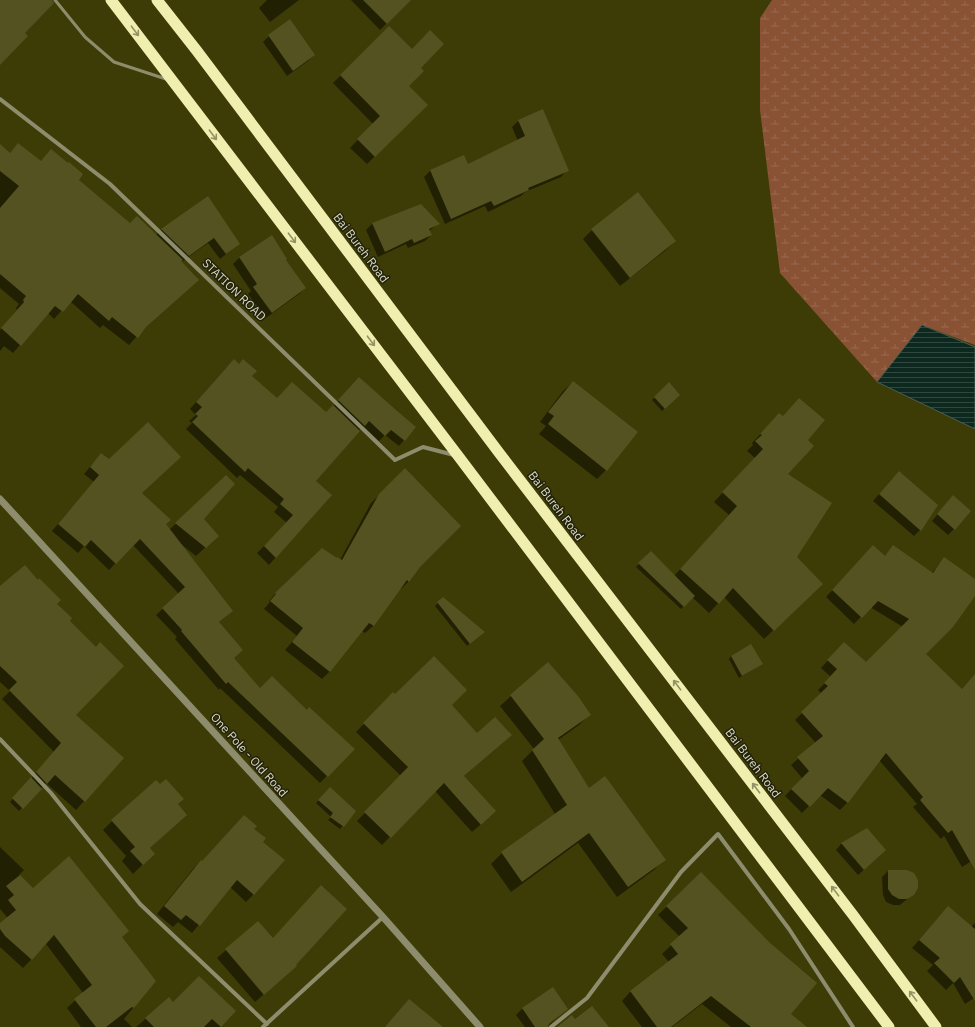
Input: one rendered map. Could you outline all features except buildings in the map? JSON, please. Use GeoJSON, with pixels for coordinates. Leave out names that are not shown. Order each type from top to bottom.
{"type":"FeatureCollection","features":[{"type":"Feature","properties":{"kind":"highway"},"geometry":{"type":"LineString","coordinates":[[111,0],[890,1027]]}},
{"type":"Feature","properties":{"kind":"highway","name":"Bai Bureh Road"},"geometry":{"type":"LineString","coordinates":[[157,0],[207,64],[500,454],[853,914],[936,1027]]}},
{"type":"Feature","properties":{"kind":"street","name":"STATION ROAD"},"geometry":{"type":"LineString","coordinates":[[0,98],[110,184],[395,460],[423,447],[459,457]]}},
{"type":"Feature","properties":{"kind":"street","name":"One Pole - Old Road"},"geometry":{"type":"LineString","coordinates":[[0,499],[383,917],[480,1027]]}},
{"type":"Feature","properties":{"kind":"street"},"geometry":{"type":"LineString","coordinates":[[0,738],[51,793],[140,904],[265,1026],[383,917]]}},
{"type":"Feature","properties":{"kind":"street"},"geometry":{"type":"LineString","coordinates":[[551,1027],[587,998],[681,872],[718,834],[789,929],[853,1027]]}},
{"type":"Feature","properties":{"kind":"lane"},"geometry":{"type":"LineString","coordinates":[[55,0],[85,37],[114,62],[172,81]]}},
{"type":"Feature","properties":{"kind":"green space"},"geometry":{"type":"Polygon","coordinates":[[[772,0],[975,0],[975,345],[922,325],[877,382],[780,273],[760,110],[760,18],[772,0]]]}},
{"type":"Feature","properties":{"kind":"shaded area"},"geometry":{"type":"Polygon","coordinates":[[[922,325],[975,347],[975,429],[877,382],[922,325]]]}}]}
